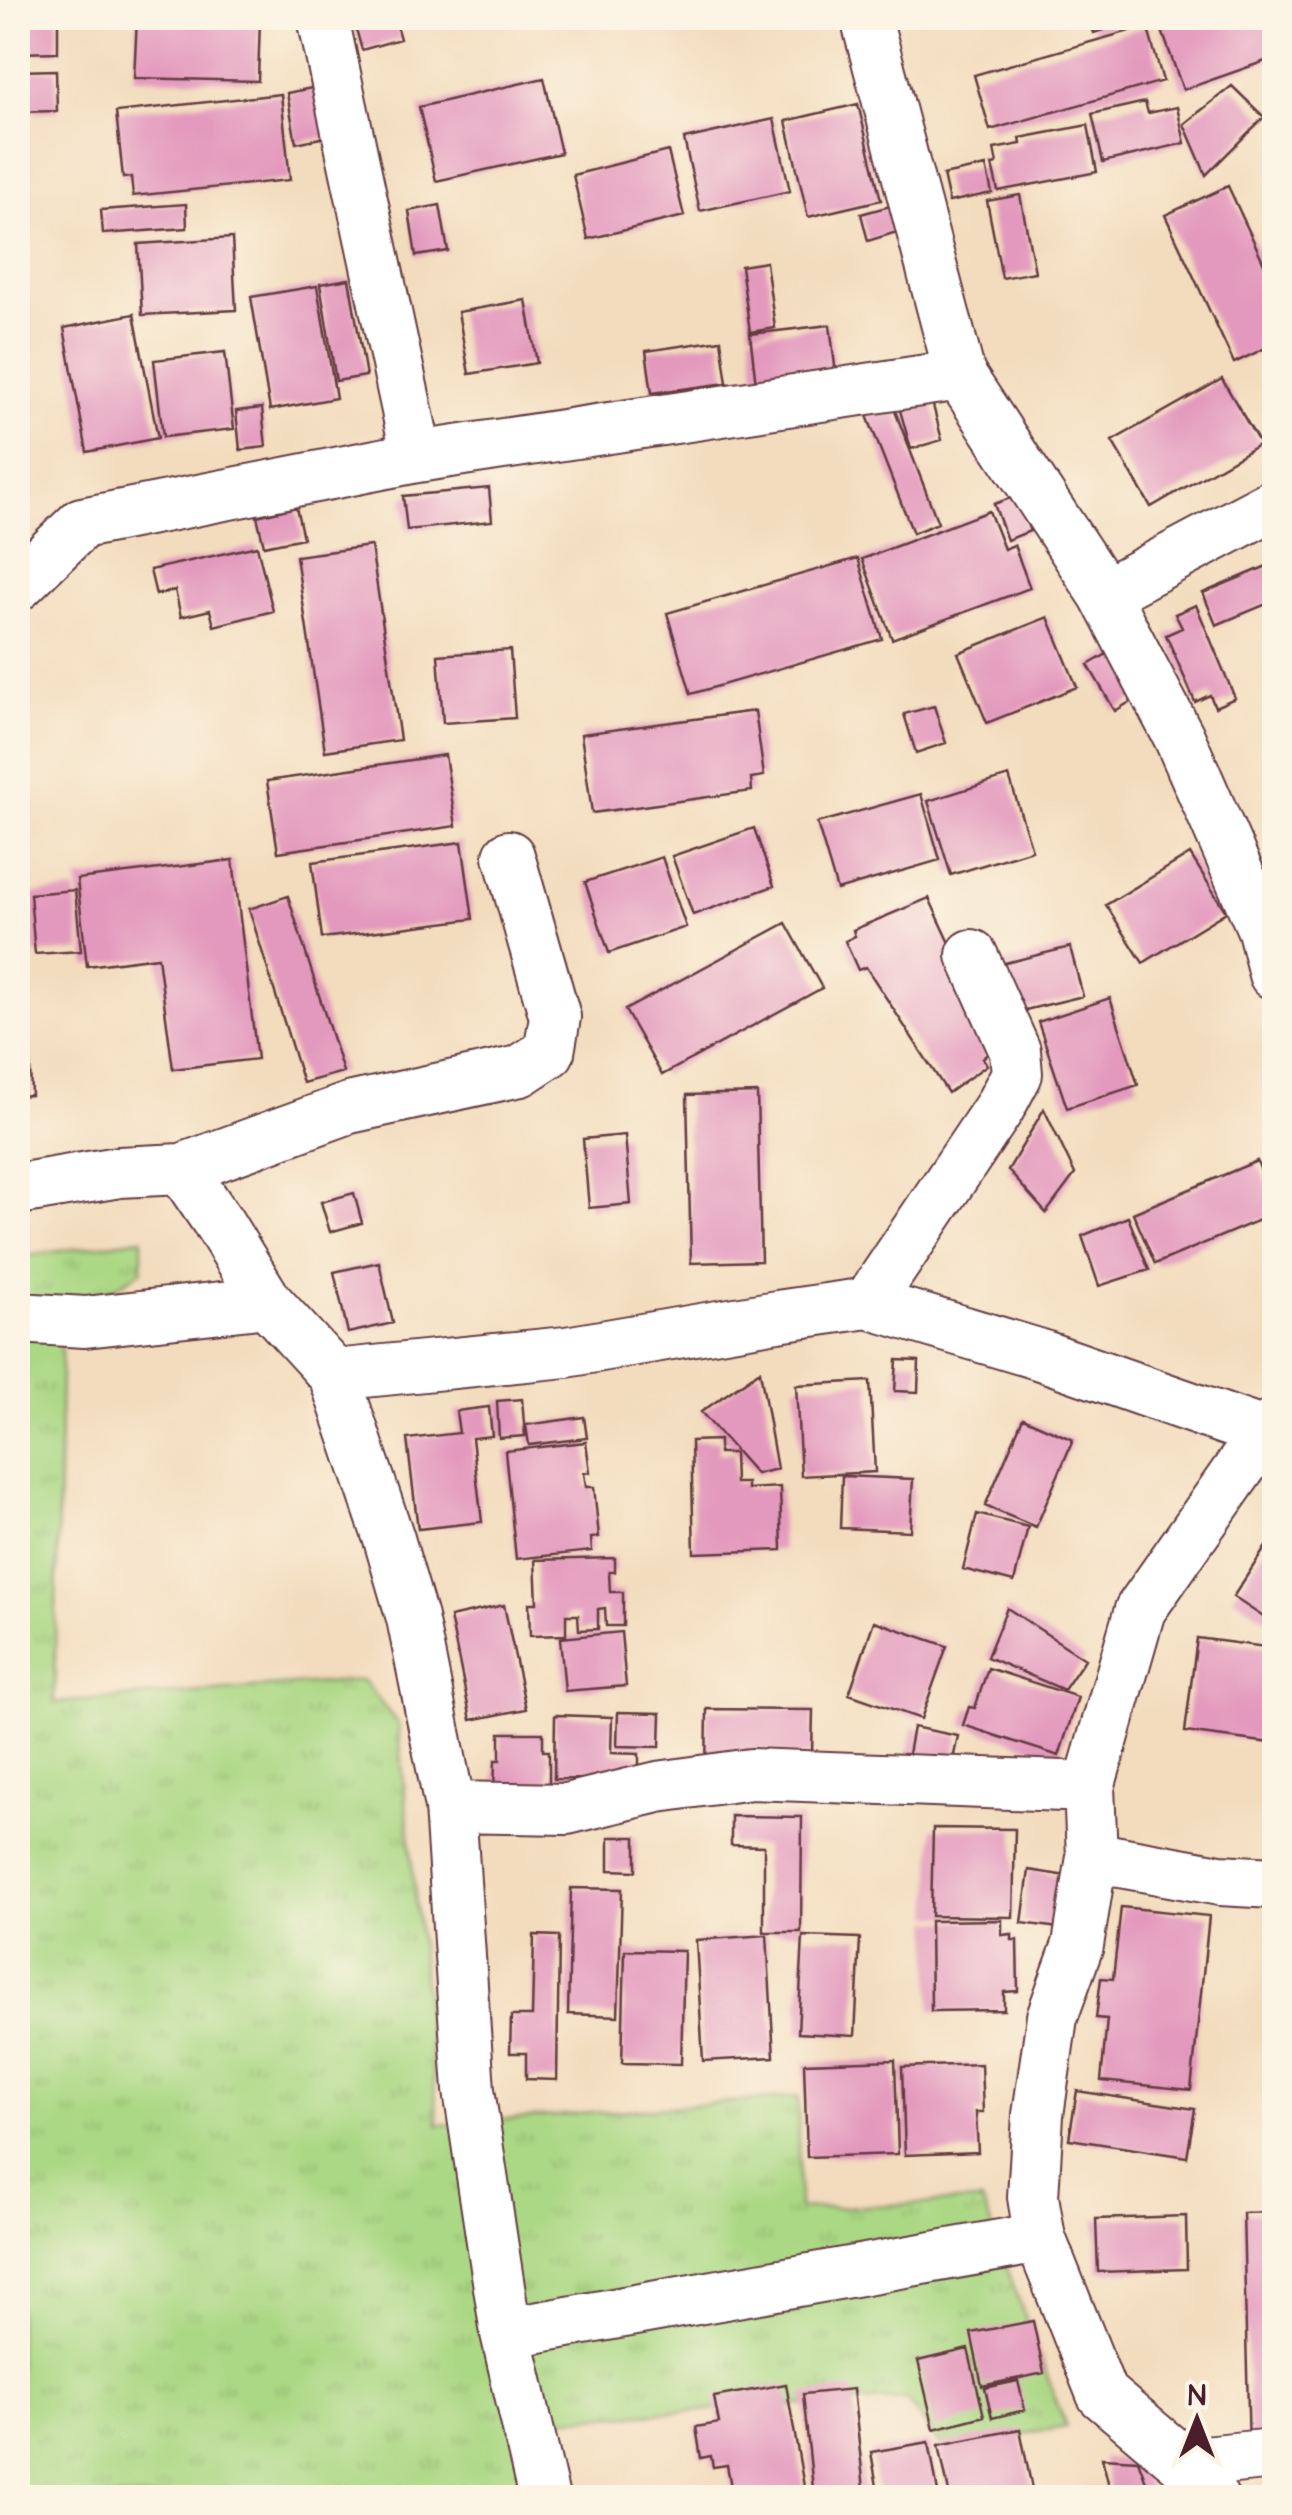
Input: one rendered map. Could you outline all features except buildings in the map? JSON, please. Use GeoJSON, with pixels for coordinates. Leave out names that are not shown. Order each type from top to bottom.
{"type":"FeatureCollection","features":[{"type":"Feature","properties":{"kind":"street"},"geometry":{"type":"LineString","coordinates":[[324,18],[417,457]]}},
{"type":"Feature","properties":{"kind":"street"},"geometry":{"type":"LineString","coordinates":[[866,18],[960,375],[1104,594],[1180,736],[1263,930],[1274,974]]}},
{"type":"Feature","properties":{"kind":"street"},"geometry":{"type":"LineString","coordinates":[[18,585],[82,522],[417,457],[960,375]]}},
{"type":"Feature","properties":{"kind":"street"},"geometry":{"type":"LineString","coordinates":[[1104,594],[1274,504]]}},
{"type":"Feature","properties":{"kind":"street"},"geometry":{"type":"LineString","coordinates":[[18,1189],[119,1172],[182,1169],[349,1108],[520,1071],[549,1052],[554,1017],[509,856]]}},
{"type":"Feature","properties":{"kind":"street"},"geometry":{"type":"LineString","coordinates":[[868,1303],[1000,1108],[1017,1074],[1014,1050],[972,955]]}},
{"type":"Feature","properties":{"kind":"street"},"geometry":{"type":"LineString","coordinates":[[182,1169],[267,1302],[334,1375],[412,1618],[450,1806],[469,2090],[506,2333],[544,2498]]}},
{"type":"Feature","properties":{"kind":"street"},"geometry":{"type":"LineString","coordinates":[[18,1318],[85,1322],[267,1302]]}},
{"type":"Feature","properties":{"kind":"street"},"geometry":{"type":"LineString","coordinates":[[334,1375],[566,1352],[868,1303],[1269,1428],[1140,1610],[1089,1787],[1092,1857],[1078,1945],[1052,2017],[1038,2115],[1033,2197],[1040,2238],[1102,2394],[1199,2480],[1274,2454]]}},
{"type":"Feature","properties":{"kind":"street"},"geometry":{"type":"LineString","coordinates":[[450,1806],[567,1810],[658,1787],[750,1774],[1089,1787]]}},
{"type":"Feature","properties":{"kind":"street"},"geometry":{"type":"LineString","coordinates":[[1092,1857],[1220,1880],[1274,1884]]}},
{"type":"Feature","properties":{"kind":"street"},"geometry":{"type":"LineString","coordinates":[[506,2333],[1040,2238]]}},
{"type":"Feature","properties":{"kind":"green space"},"geometry":{"type":"Polygon","coordinates":[[[142,1239],[142,1270],[62,1323],[54,1703],[362,1680],[398,1724],[438,2125],[798,2097],[799,2209],[982,2201],[1066,2427],[942,2447],[906,2399],[551,2419],[564,2497],[18,2498],[18,1257],[142,1239]]]}}]}
